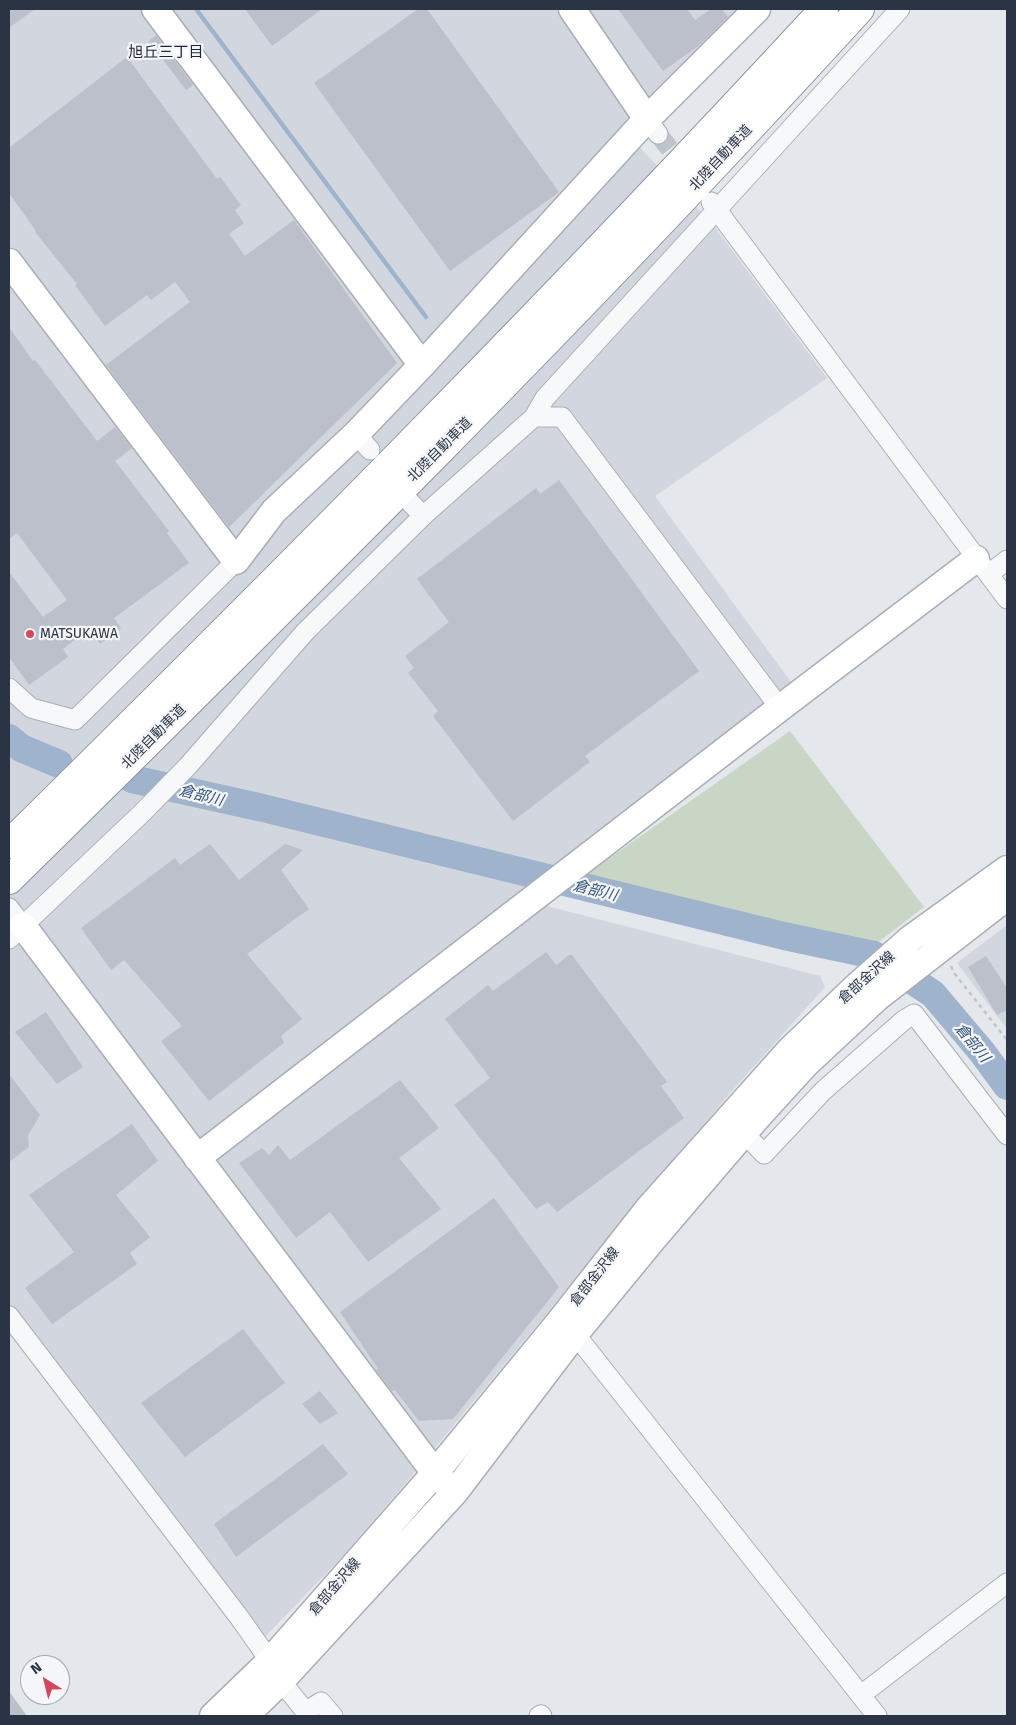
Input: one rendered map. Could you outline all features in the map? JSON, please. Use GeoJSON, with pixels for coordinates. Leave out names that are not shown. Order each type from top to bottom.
{"type":"FeatureCollection","features":[{"type":"Feature","properties":{"kind":"highway","name":"北陸自動車道"},"geometry":{"type":"LineString","coordinates":[[9,844],[401,453],[664,181],[824,9]]}},
{"type":"Feature","properties":{"kind":"highway","name":"北陸自動車道"},"geometry":{"type":"LineString","coordinates":[[9,880],[540,349],[696,186],[860,9]]}},
{"type":"Feature","properties":{"kind":"street"},"geometry":{"type":"LineString","coordinates":[[155,9],[422,365]]}},
{"type":"Feature","properties":{"kind":"street"},"geometry":{"type":"LineString","coordinates":[[572,9],[653,127]]}},
{"type":"Feature","properties":{"kind":"street"},"geometry":{"type":"LineString","coordinates":[[9,688],[31,708],[75,720],[236,561],[274,510],[363,442],[422,365],[653,127],[757,9]]}},
{"type":"Feature","properties":{"kind":"street"},"geometry":{"type":"LineString","coordinates":[[455,1492],[435,1473],[197,1158],[14,924],[142,813],[187,767],[305,632],[423,516],[534,417],[545,398],[714,206],[900,9]]}},
{"type":"Feature","properties":{"kind":"street"},"geometry":{"type":"LineString","coordinates":[[714,206],[1007,599]]}},
{"type":"Feature","properties":{"kind":"street"},"geometry":{"type":"LineString","coordinates":[[9,262],[236,561]]}},
{"type":"Feature","properties":{"kind":"street"},"geometry":{"type":"LineString","coordinates":[[534,417],[562,417],[780,708]]}},
{"type":"Feature","properties":{"kind":"street"},"geometry":{"type":"LineString","coordinates":[[408,500],[423,516]]}},
{"type":"Feature","properties":{"kind":"street"},"geometry":{"type":"LineString","coordinates":[[197,1158],[780,708],[982,566],[1007,560]]}},
{"type":"Feature","properties":{"kind":"street","name":"倉部金沢線"},"geometry":{"type":"LineString","coordinates":[[213,1716],[276,1671],[455,1492],[575,1334],[654,1238],[805,1065],[910,939],[1007,869]]}},
{"type":"Feature","properties":{"kind":"street","name":"倉部金沢線"},"geometry":{"type":"LineString","coordinates":[[245,1716],[276,1671],[648,1209],[790,1050],[868,990],[937,950],[1007,897]]}},
{"type":"Feature","properties":{"kind":"street"},"geometry":{"type":"LineString","coordinates":[[744,1133],[764,1154],[823,1091],[904,1020],[914,1014],[1007,1135]]}},
{"type":"Feature","properties":{"kind":"street"},"geometry":{"type":"LineString","coordinates":[[9,1316],[240,1618],[307,1714],[322,1702],[333,1716]]}},
{"type":"Feature","properties":{"kind":"street"},"geometry":{"type":"LineString","coordinates":[[575,1334],[877,1716]]}},
{"type":"Feature","properties":{"kind":"street"},"geometry":{"type":"LineString","coordinates":[[861,1695],[1007,1583]]}},
{"type":"Feature","properties":{"kind":"path"},"geometry":{"type":"LineString","coordinates":[[937,950],[1007,1040]]}},
{"type":"Feature","properties":{"kind":"shaded area"},"geometry":{"type":"Polygon","coordinates":[[[9,9],[747,9],[630,137],[714,226],[827,378],[655,496],[796,689],[543,905],[820,976],[825,987],[731,1092],[398,1492],[340,1559],[264,1638],[9,1308],[9,9]]]}},
{"type":"Feature","properties":{"kind":"shaded area"},"geometry":{"type":"Polygon","coordinates":[[[1007,925],[1007,1029],[957,963],[1007,925]]]}},
{"type":"Feature","properties":{"kind":"green space"},"geometry":{"type":"Polygon","coordinates":[[[790,731],[924,907],[876,944],[584,876],[790,731]]]}},
{"type":"Feature","properties":{"kind":"building"},"geometry":{"type":"Polygon","coordinates":[[[9,9],[35,9],[9,28],[9,9]]]}},
{"type":"Feature","properties":{"kind":"building"},"geometry":{"type":"Polygon","coordinates":[[[245,9],[322,9],[272,46],[245,9]]]}},
{"type":"Feature","properties":{"kind":"building"},"geometry":{"type":"Polygon","coordinates":[[[418,9],[427,9],[559,192],[450,271],[314,83],[418,9]]]}},
{"type":"Feature","properties":{"kind":"building"},"geometry":{"type":"Polygon","coordinates":[[[618,9],[687,9],[695,20],[711,9],[722,9],[728,17],[701,44],[663,71],[618,9]]]}},
{"type":"Feature","properties":{"kind":"building"},"geometry":{"type":"Polygon","coordinates":[[[156,35],[193,85],[186,90],[149,41],[156,35]]]}},
{"type":"Feature","properties":{"kind":"building"},"geometry":{"type":"Polygon","coordinates":[[[127,57],[217,179],[220,177],[241,205],[235,210],[244,223],[229,234],[245,256],[294,220],[397,363],[229,527],[106,365],[190,302],[175,282],[151,300],[147,295],[105,326],[75,285],[77,284],[35,232],[9,193],[9,148],[127,57]]]}},
{"type":"Feature","properties":{"kind":"building"},"geometry":{"type":"Polygon","coordinates":[[[9,327],[33,361],[35,360],[97,441],[115,427],[132,448],[115,461],[169,531],[167,533],[189,563],[114,618],[121,628],[100,644],[89,629],[63,649],[68,657],[29,685],[9,657],[9,572],[43,617],[67,600],[17,533],[9,539],[9,327]]]}},
{"type":"Feature","properties":{"kind":"building"},"geometry":{"type":"Polygon","coordinates":[[[559,480],[699,671],[585,756],[590,762],[513,821],[433,716],[438,711],[408,673],[414,668],[405,656],[449,622],[417,579],[536,488],[540,494],[559,480]]]}},
{"type":"Feature","properties":{"kind":"building"},"geometry":{"type":"Polygon","coordinates":[[[210,844],[239,880],[285,844],[303,850],[281,870],[309,909],[247,954],[302,1019],[281,1036],[284,1043],[209,1101],[161,1041],[182,1026],[124,960],[111,970],[81,928],[175,858],[180,865],[210,844]]]}},
{"type":"Feature","properties":{"kind":"building"},"geometry":{"type":"Polygon","coordinates":[[[546,952],[556,965],[569,955],[572,955],[667,1082],[661,1086],[684,1118],[557,1212],[548,1202],[536,1209],[454,1105],[490,1078],[445,1019],[488,985],[493,991],[546,952]]]}},
{"type":"Feature","properties":{"kind":"building"},"geometry":{"type":"Polygon","coordinates":[[[986,956],[1007,988],[1007,1010],[997,1015],[968,967],[986,956]]]}},
{"type":"Feature","properties":{"kind":"building"},"geometry":{"type":"Polygon","coordinates":[[[46,1012],[83,1067],[57,1084],[15,1032],[46,1012]]]}},
{"type":"Feature","properties":{"kind":"building"},"geometry":{"type":"Polygon","coordinates":[[[9,1074],[40,1115],[28,1135],[29,1147],[9,1162],[9,1074]]]}},
{"type":"Feature","properties":{"kind":"building"},"geometry":{"type":"Polygon","coordinates":[[[400,1080],[439,1128],[399,1158],[441,1209],[368,1262],[330,1212],[296,1238],[239,1163],[262,1148],[269,1155],[278,1145],[290,1160],[400,1080]]]}},
{"type":"Feature","properties":{"kind":"building"},"geometry":{"type":"Polygon","coordinates":[[[132,1124],[158,1161],[116,1195],[150,1237],[130,1253],[137,1264],[52,1324],[25,1288],[74,1252],[29,1195],[132,1124]]]}},
{"type":"Feature","properties":{"kind":"building"},"geometry":{"type":"Polygon","coordinates":[[[494,1198],[559,1287],[453,1419],[419,1421],[395,1390],[392,1391],[376,1370],[378,1369],[340,1312],[494,1198]]]}},
{"type":"Feature","properties":{"kind":"building"},"geometry":{"type":"Polygon","coordinates":[[[243,1329],[285,1383],[185,1457],[141,1403],[243,1329]]]}},
{"type":"Feature","properties":{"kind":"building"},"geometry":{"type":"Polygon","coordinates":[[[320,1391],[338,1413],[320,1424],[302,1404],[320,1391]]]}},
{"type":"Feature","properties":{"kind":"building"},"geometry":{"type":"Polygon","coordinates":[[[323,1444],[348,1474],[236,1557],[214,1524],[323,1444]]]}},
{"type":"Feature","properties":{"kind":"building"},"geometry":{"type":"Polygon","coordinates":[[[9,1691],[27,1716],[9,1716],[9,1691]]]}},
{"type":"Feature","properties":{"kind":"waterway"},"geometry":{"type":"LineString","coordinates":[[196,9],[426,317]]}},
{"type":"Feature","properties":{"kind":"waterway","name":"倉部川"},"geometry":{"type":"LineString","coordinates":[[9,738],[21,748],[59,764]]}},
{"type":"Feature","properties":{"kind":"waterway","name":"倉部川"},"geometry":{"type":"LineString","coordinates":[[132,779],[263,808],[784,936],[874,955],[933,994],[982,1052],[1007,1086]]}},
{"type":"Feature","properties":{"kind":"tunnel"},"geometry":{"type":"LineString","coordinates":[[658,134],[687,171]]}},
{"type":"Feature","properties":{"kind":"place","name":"MATSUKAWA"},"geometry":{"type":"Point","coordinates":[30,634]}},
{"type":"Feature","properties":{"kind":"district","name":"旭丘三丁目"},"geometry":{"type":"Point","coordinates":[166,53]}}]}
